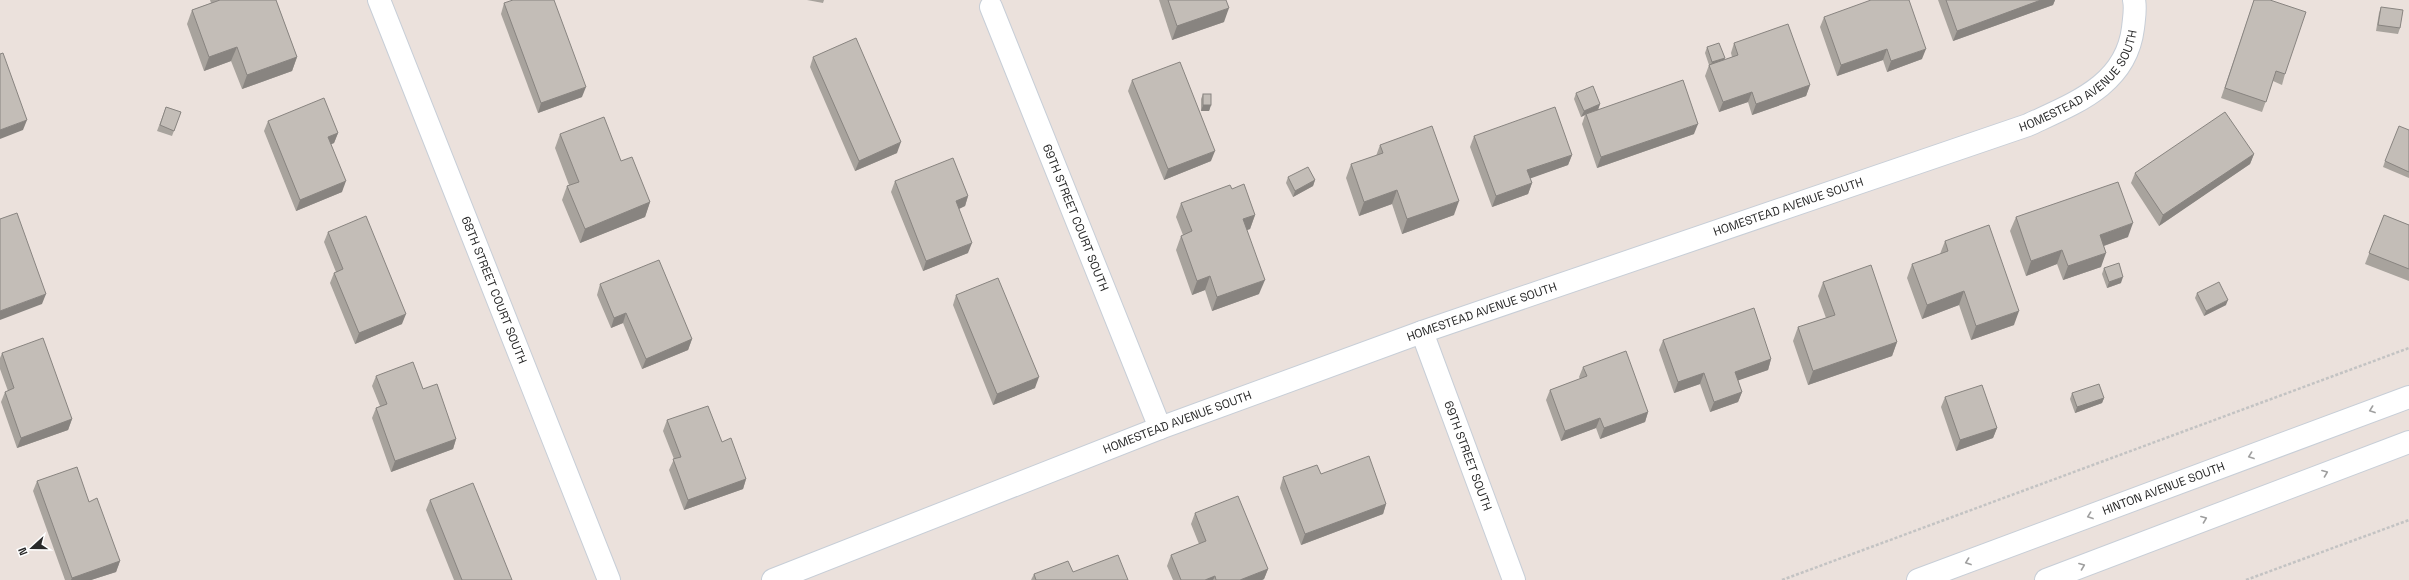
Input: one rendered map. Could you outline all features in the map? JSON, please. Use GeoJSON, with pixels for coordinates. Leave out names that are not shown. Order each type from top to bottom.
{"type":"FeatureCollection","features":[{"type":"Feature","properties":{"kind":"street","name":"68TH STREET COURT SOUTH"},"geometry":{"type":"LineString","coordinates":[[379,0],[609,580]]}},
{"type":"Feature","properties":{"kind":"street","name":"HOMESTEAD AVENUE SOUTH"},"geometry":{"type":"LineString","coordinates":[[772,580],[1160,428],[1422,332],[2028,125],[2085,98],[2119,69],[2131,45],[2136,6],[2134,0]]}},
{"type":"Feature","properties":{"kind":"street","name":"69TH STREET COURT SOUTH"},"geometry":{"type":"LineString","coordinates":[[991,7],[1160,428]]}},
{"type":"Feature","properties":{"kind":"street","name":"69TH STREET SOUTH"},"geometry":{"type":"LineString","coordinates":[[1422,332],[1514,580]]}},
{"type":"Feature","properties":{"kind":"street","name":"HINTON AVENUE SOUTH"},"geometry":{"type":"LineString","coordinates":[[1918,580],[2409,397]]}},
{"type":"Feature","properties":{"kind":"street"},"geometry":{"type":"LineString","coordinates":[[2046,580],[2409,442]]}},
{"type":"Feature","properties":{"kind":"path"},"geometry":{"type":"LineString","coordinates":[[1782,580],[2409,348]]}},
{"type":"Feature","properties":{"kind":"path"},"geometry":{"type":"LineString","coordinates":[[2246,580],[2409,520]]}},
{"type":"Feature","properties":{"kind":"building"},"geometry":{"type":"Polygon","coordinates":[[[220,0],[276,0],[297,57],[247,75],[237,47],[209,57],[192,10],[220,0]]]}},
{"type":"Feature","properties":{"kind":"building"},"geometry":{"type":"Polygon","coordinates":[[[513,0],[554,0],[586,87],[541,103],[504,3],[513,0]]]}},
{"type":"Feature","properties":{"kind":"building"},"geometry":{"type":"Polygon","coordinates":[[[1168,0],[1226,0],[1229,8],[1177,26],[1168,0]]]}},
{"type":"Feature","properties":{"kind":"building"},"geometry":{"type":"Polygon","coordinates":[[[1871,0],[1909,0],[1926,49],[1891,61],[1887,49],[1841,65],[1824,17],[1871,0]]]}},
{"type":"Feature","properties":{"kind":"building"},"geometry":{"type":"Polygon","coordinates":[[[1946,0],[2041,0],[1957,31],[1946,0]]]}},
{"type":"Feature","properties":{"kind":"building"},"geometry":{"type":"Polygon","coordinates":[[[2254,0],[2270,0],[2306,12],[2285,74],[2276,71],[2266,102],[2225,88],[2254,0]]]}},
{"type":"Feature","properties":{"kind":"building"},"geometry":{"type":"Polygon","coordinates":[[[2381,7],[2403,10],[2400,28],[2378,25],[2381,7]]]}},
{"type":"Feature","properties":{"kind":"building"},"geometry":{"type":"Polygon","coordinates":[[[1788,24],[1810,85],[1756,104],[1752,92],[1723,102],[1709,65],[1738,55],[1734,43],[1788,24]]]}},
{"type":"Feature","properties":{"kind":"building"},"geometry":{"type":"Polygon","coordinates":[[[856,38],[901,142],[859,161],[813,57],[856,38]]]}},
{"type":"Feature","properties":{"kind":"building"},"geometry":{"type":"Polygon","coordinates":[[[1719,43],[1725,58],[1712,62],[1707,47],[1719,43]]]}},
{"type":"Feature","properties":{"kind":"building"},"geometry":{"type":"Polygon","coordinates":[[[3,53],[27,120],[0,130],[0,54],[3,53]]]}},
{"type":"Feature","properties":{"kind":"building"},"geometry":{"type":"Polygon","coordinates":[[[1180,62],[1215,151],[1168,169],[1132,80],[1180,62]]]}},
{"type":"Feature","properties":{"kind":"building"},"geometry":{"type":"Polygon","coordinates":[[[1683,80],[1698,124],[1601,157],[1586,114],[1683,80]]]}},
{"type":"Feature","properties":{"kind":"building"},"geometry":{"type":"Polygon","coordinates":[[[1593,86],[1600,104],[1584,111],[1576,93],[1593,86]]]}},
{"type":"Feature","properties":{"kind":"building"},"geometry":{"type":"Polygon","coordinates":[[[1203,94],[1211,94],[1211,105],[1203,105],[1203,94]]]}},
{"type":"Feature","properties":{"kind":"building"},"geometry":{"type":"Polygon","coordinates":[[[324,98],[338,133],[328,137],[346,181],[300,200],[268,121],[324,98]]]}},
{"type":"Feature","properties":{"kind":"building"},"geometry":{"type":"Polygon","coordinates":[[[166,107],[181,112],[174,131],[160,125],[166,107]]]}},
{"type":"Feature","properties":{"kind":"building"},"geometry":{"type":"Polygon","coordinates":[[[1555,107],[1572,155],[1527,170],[1532,183],[1496,196],[1474,136],[1555,107]]]}},
{"type":"Feature","properties":{"kind":"building"},"geometry":{"type":"Polygon","coordinates":[[[2225,112],[2254,154],[2163,215],[2135,173],[2225,112]]]}},
{"type":"Feature","properties":{"kind":"building"},"geometry":{"type":"Polygon","coordinates":[[[604,117],[621,161],[632,157],[650,202],[585,229],[567,186],[579,182],[560,134],[604,117]]]}},
{"type":"Feature","properties":{"kind":"building"},"geometry":{"type":"Polygon","coordinates":[[[1432,126],[1459,201],[1407,219],[1397,190],[1364,202],[1351,164],[1383,153],[1380,145],[1432,126]]]}},
{"type":"Feature","properties":{"kind":"building"},"geometry":{"type":"Polygon","coordinates":[[[2399,126],[2409,130],[2409,172],[2385,161],[2399,126]]]}},
{"type":"Feature","properties":{"kind":"building"},"geometry":{"type":"Polygon","coordinates":[[[953,158],[968,196],[956,201],[972,243],[926,261],[895,181],[953,158]]]}},
{"type":"Feature","properties":{"kind":"building"},"geometry":{"type":"Polygon","coordinates":[[[1308,167],[1315,180],[1295,191],[1288,177],[1308,167]]]}},
{"type":"Feature","properties":{"kind":"building"},"geometry":{"type":"Polygon","coordinates":[[[2118,182],[2133,223],[2100,235],[2106,253],[2068,266],[2062,250],[2031,261],[2016,217],[2118,182]]]}},
{"type":"Feature","properties":{"kind":"building"},"geometry":{"type":"Polygon","coordinates":[[[1244,184],[1255,215],[1243,219],[1265,280],[1217,297],[1210,276],[1197,281],[1181,236],[1192,231],[1181,203],[1230,185],[1232,189],[1244,184]]]}},
{"type":"Feature","properties":{"kind":"building"},"geometry":{"type":"Polygon","coordinates":[[[17,213],[46,294],[0,311],[0,219],[17,213]]]}},
{"type":"Feature","properties":{"kind":"building"},"geometry":{"type":"Polygon","coordinates":[[[2384,215],[2409,225],[2409,269],[2369,253],[2384,215]]]}},
{"type":"Feature","properties":{"kind":"building"},"geometry":{"type":"Polygon","coordinates":[[[366,216],[406,314],[359,333],[334,273],[343,269],[328,232],[366,216]]]}},
{"type":"Feature","properties":{"kind":"building"},"geometry":{"type":"Polygon","coordinates":[[[1989,225],[2019,311],[1976,326],[1964,291],[1927,305],[1912,264],[1948,251],[1945,241],[1989,225]]]}},
{"type":"Feature","properties":{"kind":"building"},"geometry":{"type":"Polygon","coordinates":[[[659,260],[692,339],[646,359],[626,313],[614,318],[600,284],[659,260]]]}},
{"type":"Feature","properties":{"kind":"building"},"geometry":{"type":"Polygon","coordinates":[[[2119,263],[2123,277],[2109,282],[2104,268],[2119,263]]]}},
{"type":"Feature","properties":{"kind":"building"},"geometry":{"type":"Polygon","coordinates":[[[1871,265],[1897,342],[1813,371],[1798,327],[1835,315],[1823,282],[1871,265]]]}},
{"type":"Feature","properties":{"kind":"building"},"geometry":{"type":"Polygon","coordinates":[[[998,278],[1039,377],[997,394],[956,295],[998,278]]]}},
{"type":"Feature","properties":{"kind":"building"},"geometry":{"type":"Polygon","coordinates":[[[2219,282],[2228,300],[2206,311],[2197,293],[2219,282]]]}},
{"type":"Feature","properties":{"kind":"building"},"geometry":{"type":"Polygon","coordinates":[[[1754,308],[1771,359],[1735,372],[1742,392],[1714,402],[1704,373],[1678,382],[1663,340],[1754,308]]]}},
{"type":"Feature","properties":{"kind":"building"},"geometry":{"type":"Polygon","coordinates":[[[43,338],[72,419],[21,438],[5,392],[14,388],[2,353],[43,338]]]}},
{"type":"Feature","properties":{"kind":"building"},"geometry":{"type":"Polygon","coordinates":[[[1626,351],[1648,412],[1604,428],[1600,418],[1565,431],[1550,390],[1587,376],[1583,367],[1626,351]]]}},
{"type":"Feature","properties":{"kind":"building"},"geometry":{"type":"Polygon","coordinates":[[[413,362],[423,389],[437,384],[456,439],[395,461],[376,408],[387,404],[376,376],[413,362]]]}},
{"type":"Feature","properties":{"kind":"building"},"geometry":{"type":"Polygon","coordinates":[[[2099,384],[2104,398],[2077,407],[2072,393],[2099,384]]]}},
{"type":"Feature","properties":{"kind":"building"},"geometry":{"type":"Polygon","coordinates":[[[1982,385],[1997,428],[1960,440],[1945,397],[1982,385]]]}},
{"type":"Feature","properties":{"kind":"building"},"geometry":{"type":"Polygon","coordinates":[[[708,406],[722,442],[731,438],[746,479],[688,500],[673,459],[681,457],[667,420],[708,406]]]}},
{"type":"Feature","properties":{"kind":"building"},"geometry":{"type":"Polygon","coordinates":[[[1369,456],[1386,504],[1305,534],[1283,477],[1317,465],[1321,474],[1369,456]]]}},
{"type":"Feature","properties":{"kind":"building"},"geometry":{"type":"Polygon","coordinates":[[[77,467],[89,502],[97,498],[120,561],[72,578],[37,481],[77,467]]]}},
{"type":"Feature","properties":{"kind":"building"},"geometry":{"type":"Polygon","coordinates":[[[473,483],[512,580],[462,580],[430,500],[473,483]]]}},
{"type":"Feature","properties":{"kind":"building"},"geometry":{"type":"Polygon","coordinates":[[[1238,496],[1268,569],[1240,580],[1216,580],[1215,576],[1205,580],[1181,580],[1171,555],[1206,541],[1195,513],[1238,496]]]}},
{"type":"Feature","properties":{"kind":"building"},"geometry":{"type":"Polygon","coordinates":[[[1118,555],[1128,580],[1036,580],[1034,574],[1068,561],[1073,572],[1118,555]]]}}]}
